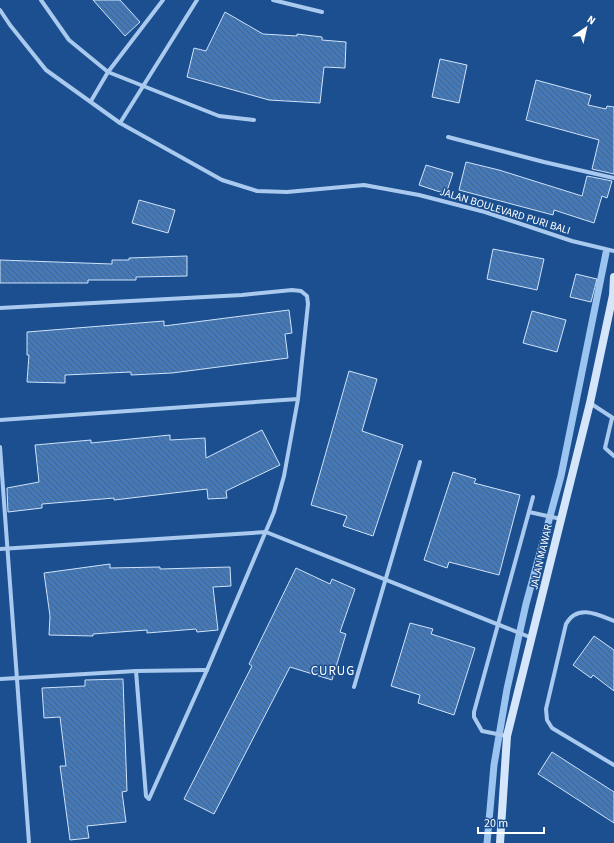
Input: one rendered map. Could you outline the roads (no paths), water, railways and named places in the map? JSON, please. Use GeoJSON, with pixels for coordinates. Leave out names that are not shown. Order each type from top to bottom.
{"type":"FeatureCollection","features":[{"type":"Feature","properties":{"kind":"street"},"geometry":{"type":"LineString","coordinates":[[41,0],[69,40],[108,72],[219,116],[254,120]]}},
{"type":"Feature","properties":{"kind":"street"},"geometry":{"type":"LineString","coordinates":[[91,101],[108,72],[163,0]]}},
{"type":"Feature","properties":{"kind":"street"},"geometry":{"type":"LineString","coordinates":[[120,123],[197,0]]}},
{"type":"Feature","properties":{"kind":"street"},"geometry":{"type":"LineString","coordinates":[[273,0],[322,12]]}},
{"type":"Feature","properties":{"kind":"street","name":"JALAN BOULEVARD PURI BALI"},"geometry":{"type":"LineString","coordinates":[[0,10],[46,70],[120,123],[222,180],[257,191],[287,192],[364,185],[419,195],[485,212],[572,241],[614,251]]}},
{"type":"Feature","properties":{"kind":"street"},"geometry":{"type":"LineString","coordinates":[[448,137],[544,162],[614,178]]}},
{"type":"Feature","properties":{"kind":"street","name":"JALAN MAWAR"},"geometry":{"type":"LineString","coordinates":[[500,843],[506,736],[559,519],[590,403],[612,295],[614,278]]}},
{"type":"Feature","properties":{"kind":"street"},"geometry":{"type":"LineString","coordinates":[[0,308],[301,291],[307,296],[308,304],[298,399],[284,476],[274,512],[149,799],[146,796],[136,670]]}},
{"type":"Feature","properties":{"kind":"street"},"geometry":{"type":"LineString","coordinates":[[0,420],[298,399]]}},
{"type":"Feature","properties":{"kind":"street"},"geometry":{"type":"LineString","coordinates":[[590,403],[613,418],[605,448],[614,456]]}},
{"type":"Feature","properties":{"kind":"street"},"geometry":{"type":"LineString","coordinates":[[0,447],[5,504],[6,549],[18,678],[29,843]]}},
{"type":"Feature","properties":{"kind":"street"},"geometry":{"type":"LineString","coordinates":[[354,688],[420,462]]}},
{"type":"Feature","properties":{"kind":"street"},"geometry":{"type":"LineString","coordinates":[[506,736],[482,731],[474,717],[474,712],[533,497]]}},
{"type":"Feature","properties":{"kind":"street"},"geometry":{"type":"LineString","coordinates":[[529,512],[559,519]]}},
{"type":"Feature","properties":{"kind":"street"},"geometry":{"type":"LineString","coordinates":[[0,549],[266,532],[530,638]]}},
{"type":"Feature","properties":{"kind":"street"},"geometry":{"type":"LineString","coordinates":[[614,621],[580,611],[574,613],[569,618],[566,624],[546,709],[547,720],[552,728],[614,765]]}},
{"type":"Feature","properties":{"kind":"street"},"geometry":{"type":"LineString","coordinates":[[0,679],[136,670],[206,670]]}},
{"type":"Feature","properties":{"kind":"waterway"},"geometry":{"type":"LineString","coordinates":[[487,843],[494,765],[507,689],[526,604],[561,476],[606,253]]}},
{"type":"Feature","properties":{"kind":"district","name":"CURUG"},"geometry":{"type":"Point","coordinates":[333,671]}}]}
